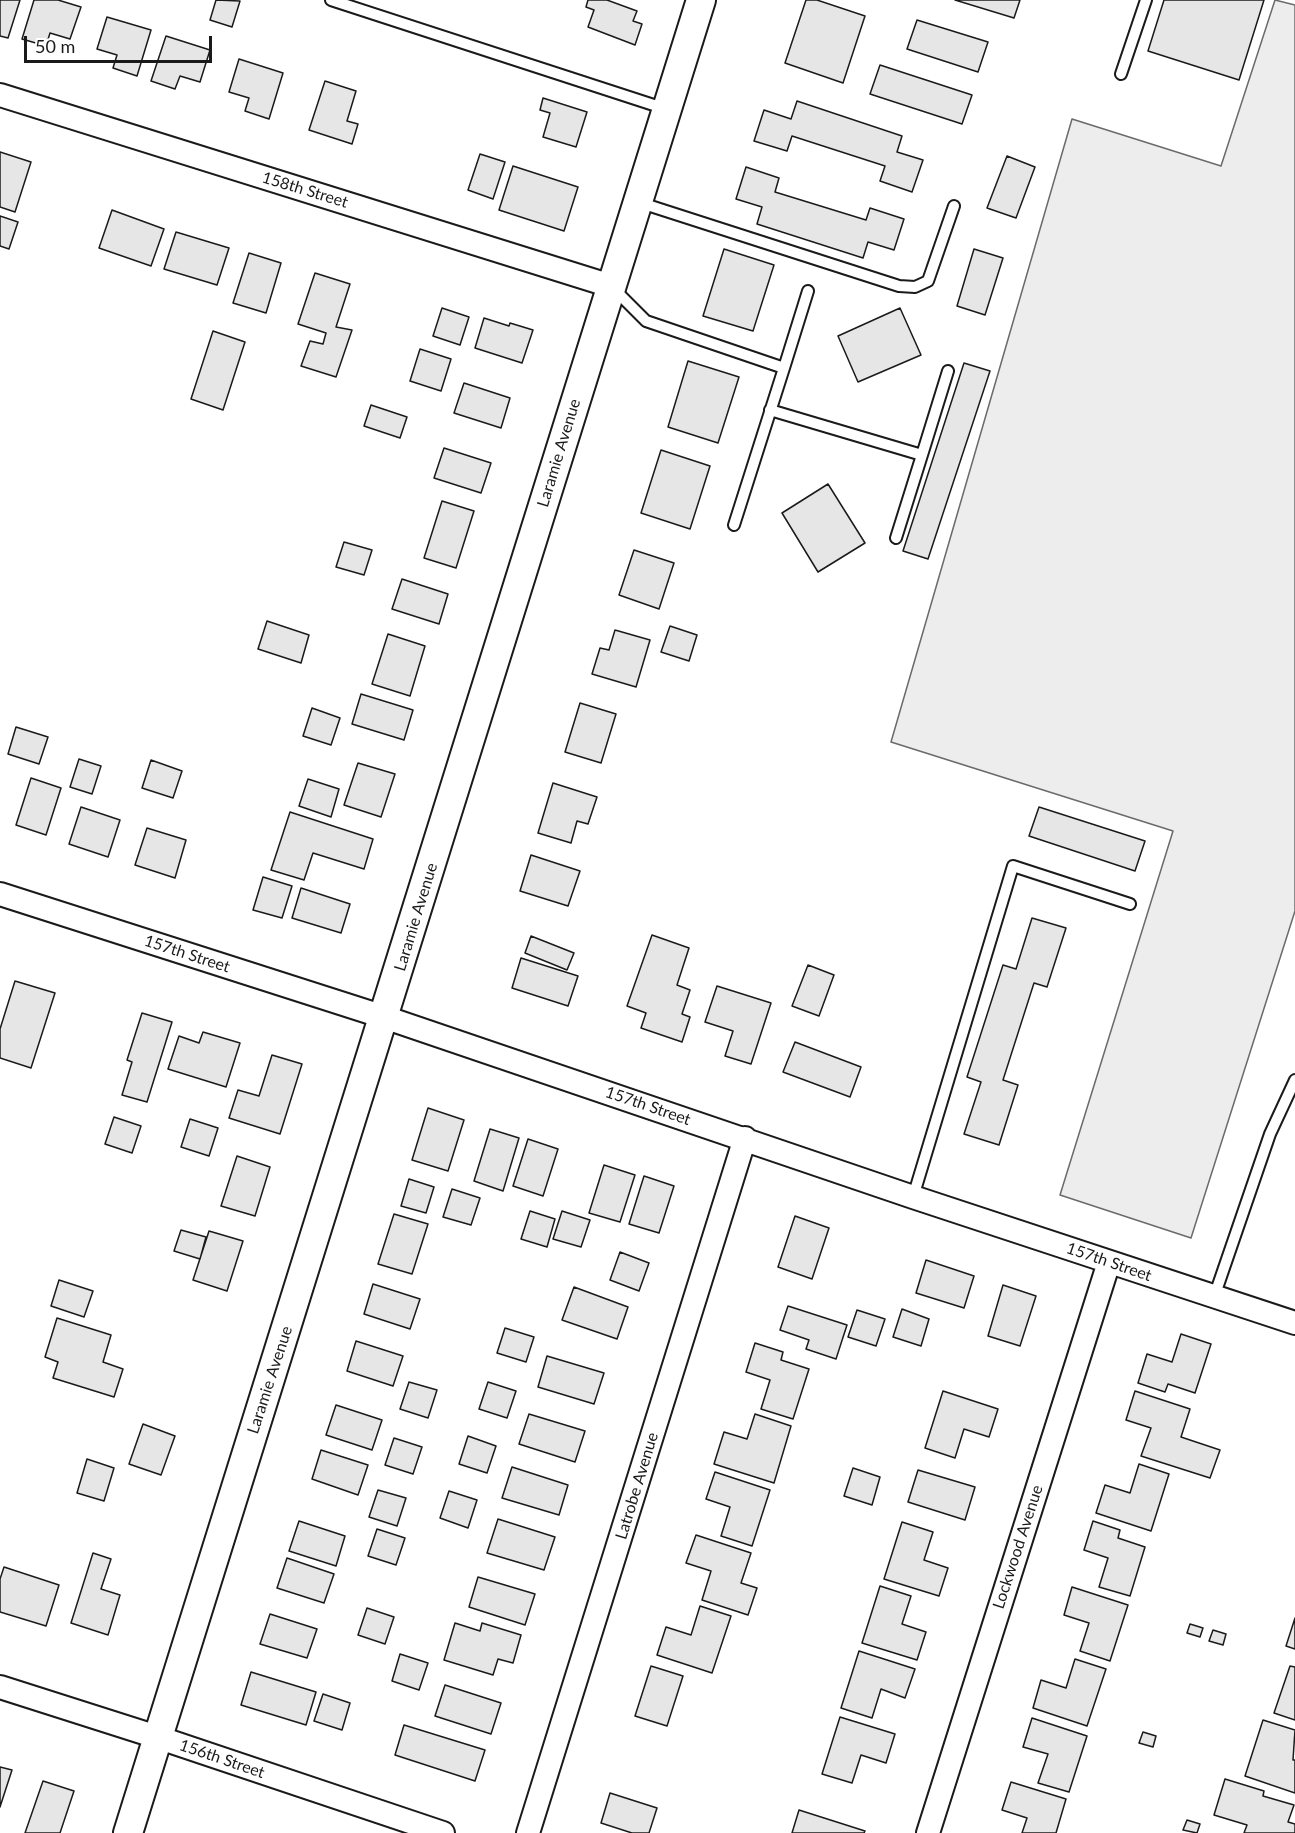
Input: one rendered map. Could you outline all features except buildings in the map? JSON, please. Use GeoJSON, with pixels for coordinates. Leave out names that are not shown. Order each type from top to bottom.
{"type":"FeatureCollection","features":[{"type":"Feature","properties":{"kind":"street","name":"Laramie Avenue"},"geometry":{"type":"LineString","coordinates":[[128,1833],[701,0]]}},
{"type":"Feature","properties":{"kind":"street","name":"158th Street"},"geometry":{"type":"LineString","coordinates":[[0,95],[611,286]]}},
{"type":"Feature","properties":{"kind":"street","name":"157th Street"},"geometry":{"type":"LineString","coordinates":[[0,894],[384,1017],[913,1197],[1295,1323]]}},
{"type":"Feature","properties":{"kind":"street","name":"Latrobe Avenue"},"geometry":{"type":"LineString","coordinates":[[528,1833],[745,1138]]}},
{"type":"Feature","properties":{"kind":"street","name":"Lockwood Avenue"},"geometry":{"type":"LineString","coordinates":[[928,1833],[1109,1262]]}},
{"type":"Feature","properties":{"kind":"street","name":"156th Street"},"geometry":{"type":"LineString","coordinates":[[0,1687],[443,1833]]}},
{"type":"Feature","properties":{"kind":"lane"},"geometry":{"type":"LineString","coordinates":[[331,0],[667,110]]}},
{"type":"Feature","properties":{"kind":"lane"},"geometry":{"type":"LineString","coordinates":[[1121,75],[1146,0]]}},
{"type":"Feature","properties":{"kind":"lane"},"geometry":{"type":"LineString","coordinates":[[638,202],[899,286],[915,287],[928,281],[954,206]]}},
{"type":"Feature","properties":{"kind":"lane"},"geometry":{"type":"LineString","coordinates":[[611,286],[646,321],[784,368]]}},
{"type":"Feature","properties":{"kind":"lane"},"geometry":{"type":"LineString","coordinates":[[734,525],[808,291]]}},
{"type":"Feature","properties":{"kind":"lane"},"geometry":{"type":"LineString","coordinates":[[896,538],[948,371]]}},
{"type":"Feature","properties":{"kind":"lane"},"geometry":{"type":"LineString","coordinates":[[770,410],[922,455]]}},
{"type":"Feature","properties":{"kind":"lane"},"geometry":{"type":"LineString","coordinates":[[913,1197],[1013,866],[1130,904]]}},
{"type":"Feature","properties":{"kind":"lane"},"geometry":{"type":"LineString","coordinates":[[1214,1298],[1270,1134],[1295,1080]]}},
{"type":"Feature","properties":{"kind":"shaded area"},"geometry":{"type":"Polygon","coordinates":[[[1275,0],[1295,5],[1295,911],[1191,1238],[1060,1195],[1173,831],[891,742],[1072,119],[1221,166],[1275,0]]]}}]}
